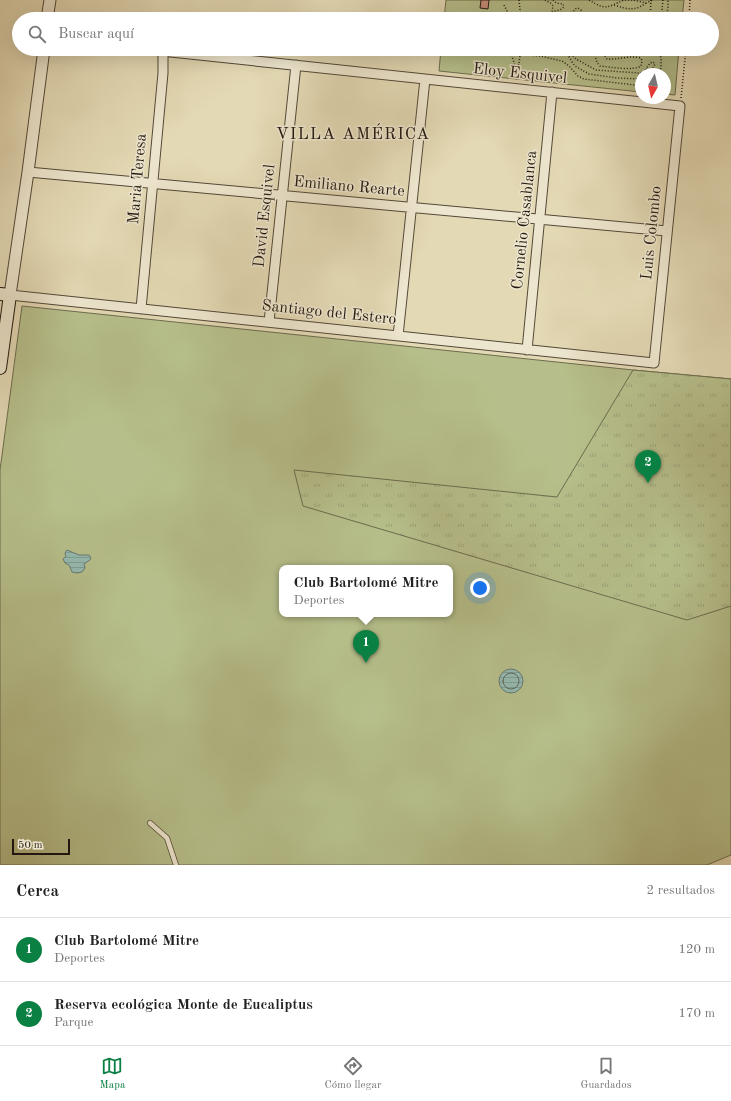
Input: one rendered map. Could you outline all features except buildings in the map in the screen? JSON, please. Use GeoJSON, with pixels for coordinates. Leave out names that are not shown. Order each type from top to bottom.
{"type":"FeatureCollection","features":[{"type":"Feature","properties":{"kind":"main road"},"geometry":{"type":"LineString","coordinates":[[0,368],[5,294]]}},
{"type":"Feature","properties":{"kind":"street"},"geometry":{"type":"LineString","coordinates":[[48,12],[50,0]]}},
{"type":"Feature","properties":{"kind":"street"},"geometry":{"type":"LineString","coordinates":[[5,294],[28,172],[43,56]]}},
{"type":"Feature","properties":{"kind":"street","name":"Maria Teresa"},"geometry":{"type":"LineString","coordinates":[[141,309],[163,73],[163,56]]}},
{"type":"Feature","properties":{"kind":"street","name":"Eloy Esquivel"},"geometry":{"type":"LineString","coordinates":[[210,56],[680,106]]}},
{"type":"Feature","properties":{"kind":"street","name":"David Esquivel"},"geometry":{"type":"LineString","coordinates":[[269,322],[296,65]]}},
{"type":"Feature","properties":{"kind":"street"},"geometry":{"type":"LineString","coordinates":[[398,336],[425,79]]}},
{"type":"Feature","properties":{"kind":"street","name":"Cornelio Casablanca"},"geometry":{"type":"LineString","coordinates":[[527,350],[552,92]]}},
{"type":"Feature","properties":{"kind":"street","name":"Luis Colombo"},"geometry":{"type":"LineString","coordinates":[[654,363],[680,106]]}},
{"type":"Feature","properties":{"kind":"street","name":"Emiliano Rearte"},"geometry":{"type":"LineString","coordinates":[[28,172],[667,231]]}},
{"type":"Feature","properties":{"kind":"street","name":"Santiago del Estero"},"geometry":{"type":"LineString","coordinates":[[5,294],[654,363]]}},
{"type":"Feature","properties":{"kind":"lane"},"geometry":{"type":"LineString","coordinates":[[150,823],[167,838],[176,865]]}},
{"type":"Feature","properties":{"kind":"path"},"geometry":{"type":"LineString","coordinates":[[519,0],[520,12]]}},
{"type":"Feature","properties":{"kind":"path"},"geometry":{"type":"LineString","coordinates":[[545,0],[552,4],[553,12]]}},
{"type":"Feature","properties":{"kind":"path"},"geometry":{"type":"LineString","coordinates":[[553,0],[556,3],[563,4],[564,7],[563,9],[554,12]]}},
{"type":"Feature","properties":{"kind":"path"},"geometry":{"type":"LineString","coordinates":[[589,0],[598,6],[605,8],[624,0],[633,0],[646,4]]}},
{"type":"Feature","properties":{"kind":"path"},"geometry":{"type":"LineString","coordinates":[[663,0],[663,12]]}},
{"type":"Feature","properties":{"kind":"path"},"geometry":{"type":"LineString","coordinates":[[667,12],[668,0]]}},
{"type":"Feature","properties":{"kind":"path"},"geometry":{"type":"LineString","coordinates":[[689,12],[690,0]]}},
{"type":"Feature","properties":{"kind":"path"},"geometry":{"type":"LineString","coordinates":[[614,5],[627,9],[634,9],[652,1]]}},
{"type":"Feature","properties":{"kind":"path"},"geometry":{"type":"LineString","coordinates":[[651,12],[652,1]]}},
{"type":"Feature","properties":{"kind":"path"},"geometry":{"type":"LineString","coordinates":[[504,5],[508,12]]}},
{"type":"Feature","properties":{"kind":"path"},"geometry":{"type":"LineString","coordinates":[[573,12],[578,8],[581,12]]}},
{"type":"Feature","properties":{"kind":"path"},"geometry":{"type":"LineString","coordinates":[[512,56],[517,71]]}},
{"type":"Feature","properties":{"kind":"path"},"geometry":{"type":"LineString","coordinates":[[516,79],[520,56]]}},
{"type":"Feature","properties":{"kind":"path"},"geometry":{"type":"LineString","coordinates":[[540,56],[562,60],[578,76],[584,79],[635,85]]}},
{"type":"Feature","properties":{"kind":"path"},"geometry":{"type":"LineString","coordinates":[[569,56],[572,62],[588,74],[635,79]]}},
{"type":"Feature","properties":{"kind":"path"},"geometry":{"type":"LineString","coordinates":[[573,56],[596,70],[635,73]]}},
{"type":"Feature","properties":{"kind":"path"},"geometry":{"type":"LineString","coordinates":[[595,56],[596,63],[600,66],[638,68],[641,66],[641,58],[607,59],[605,56]]}},
{"type":"Feature","properties":{"kind":"path"},"geometry":{"type":"LineString","coordinates":[[660,56],[661,68]]}},
{"type":"Feature","properties":{"kind":"path"},"geometry":{"type":"LineString","coordinates":[[680,106],[685,56]]}},
{"type":"Feature","properties":{"kind":"path"},"geometry":{"type":"LineString","coordinates":[[647,68],[650,63],[653,62],[655,64],[653,68]]}},
{"type":"Feature","properties":{"kind":"path"},"geometry":{"type":"LineString","coordinates":[[602,76],[604,81]]}},
{"type":"Feature","properties":{"kind":"green space"},"geometry":{"type":"Polygon","coordinates":[[[446,0],[684,0],[683,12],[445,12],[446,0]]]}},
{"type":"Feature","properties":{"kind":"green space"},"geometry":{"type":"Polygon","coordinates":[[[440,56],[678,56],[675,95],[671,95],[671,68],[635,68],[635,91],[439,71],[440,56]]]}},
{"type":"Feature","properties":{"kind":"green space"},"geometry":{"type":"Polygon","coordinates":[[[22,306],[731,379],[731,855],[707,865],[0,865],[0,470],[22,306]]]}},
{"type":"Feature","properties":{"kind":"green space"},"geometry":{"type":"Polygon","coordinates":[[[633,370],[731,379],[731,606],[687,620],[303,506],[294,470],[557,497],[633,370]]]}},
{"type":"Feature","properties":{"kind":"water"},"geometry":{"type":"Polygon","coordinates":[[[67,550],[79,555],[89,555],[91,558],[84,564],[85,568],[82,572],[72,572],[69,565],[65,563],[63,559],[66,556],[65,553],[67,550]]]}},
{"type":"Feature","properties":{"kind":"water"},"geometry":{"type":"Polygon","coordinates":[[[511,669],[519,673],[523,681],[519,689],[511,693],[503,689],[499,681],[503,673],[511,669]]]}},
{"type":"Feature","properties":{"kind":"place","name":"Reserva ecológica Monte de Eucaliptus"},"geometry":{"type":"Point","coordinates":[648,483]}},
{"type":"Feature","properties":{"kind":"place","name":"Club Bartolomé Mitre"},"geometry":{"type":"Point","coordinates":[366,663]}},
{"type":"Feature","properties":{"kind":"district","name":"VILLA AMÉRICA"},"geometry":{"type":"Point","coordinates":[353,134]}}]}
